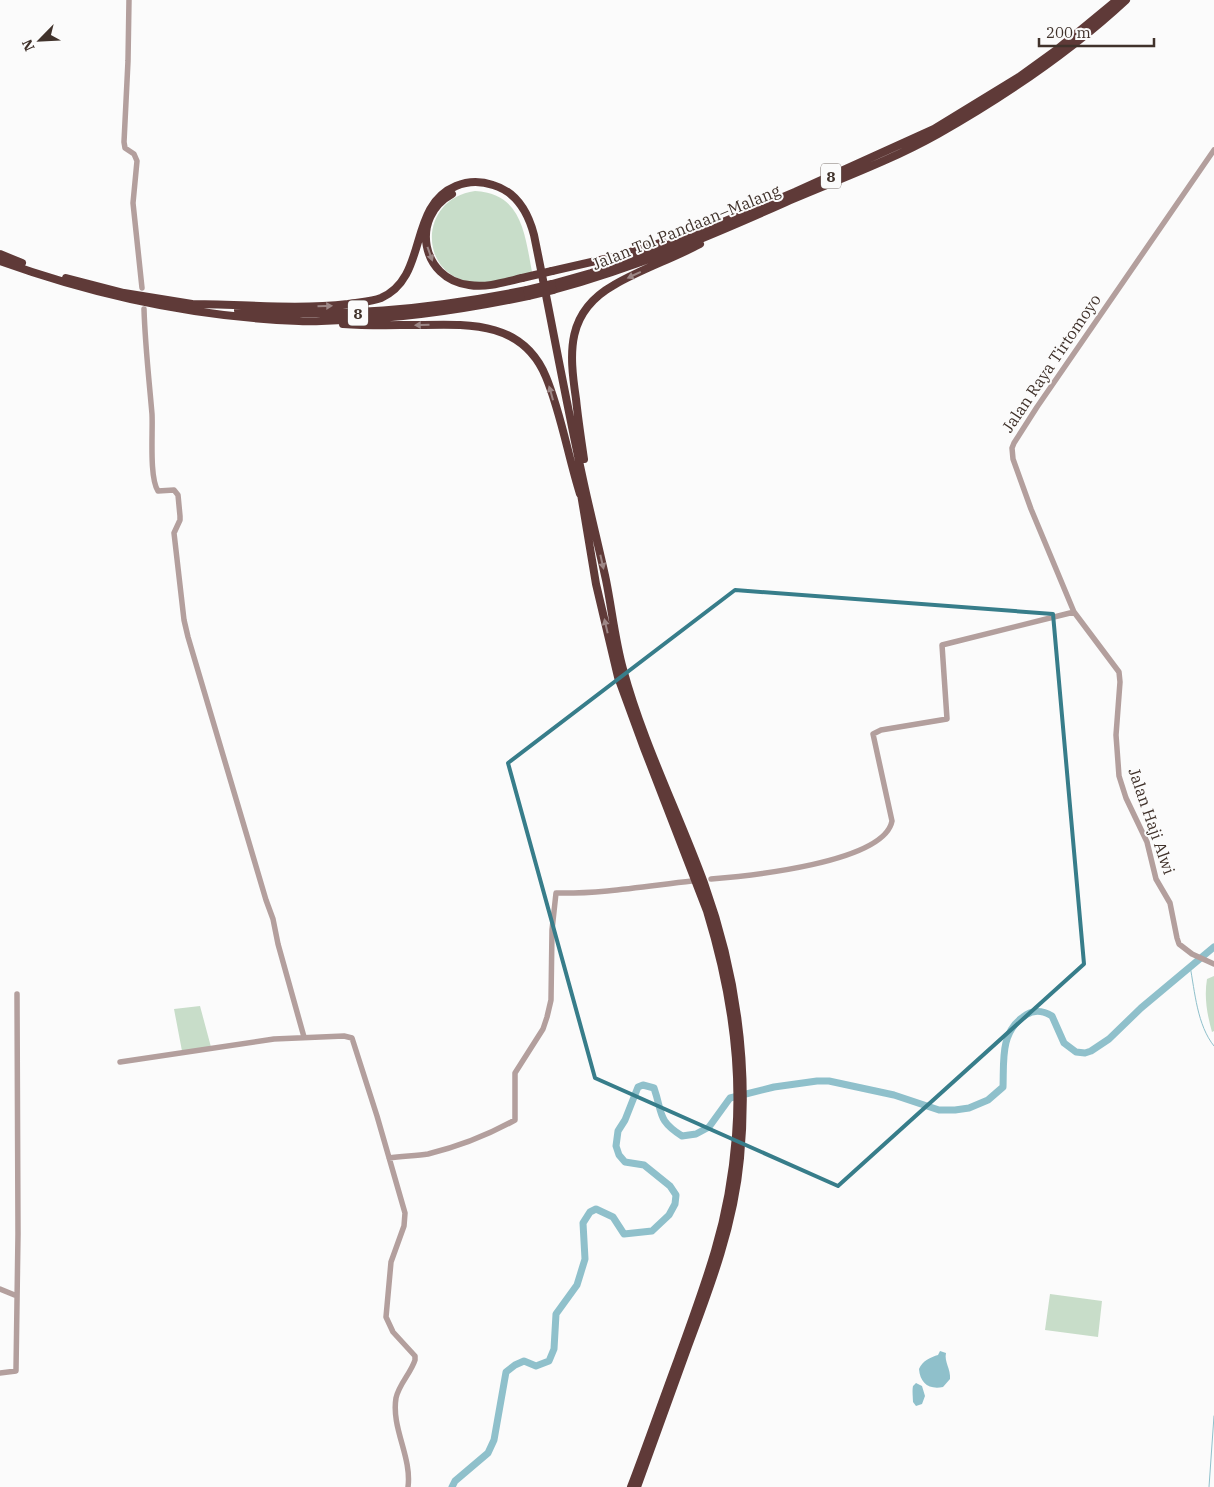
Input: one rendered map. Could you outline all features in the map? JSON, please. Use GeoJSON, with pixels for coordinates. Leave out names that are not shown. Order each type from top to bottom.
{"type":"FeatureCollection","features":[{"type":"Feature","properties":{"kind":"highway","name":"Jalan Tol Pandaan–Malang"},"geometry":{"type":"LineString","coordinates":[[0,261],[84,288],[148,303],[229,316],[301,321],[369,319],[438,313],[528,293],[590,274],[722,226],[894,156],[937,134],[1022,81],[1086,34],[1126,0]]}},
{"type":"Feature","properties":{"kind":"highway","name":"Jalan Tol Pandaan–Malang"},"geometry":{"type":"LineString","coordinates":[[722,226],[934,129],[1019,77],[1114,2]]}},
{"type":"Feature","properties":{"kind":"highway"},"geometry":{"type":"LineString","coordinates":[[189,304],[331,306],[373,301],[397,287],[408,273],[425,218],[441,196],[454,187],[472,182],[490,184],[503,189],[511,194],[524,208],[534,235],[587,508]]}},
{"type":"Feature","properties":{"kind":"highway"},"geometry":{"type":"LineString","coordinates":[[587,508],[530,237],[523,217],[516,206],[506,197],[481,187],[457,191],[441,202],[430,220],[426,235],[428,253],[434,264],[447,278],[468,285],[486,285],[522,278],[552,271],[629,252],[722,226]]}},
{"type":"Feature","properties":{"kind":"highway"},"geometry":{"type":"LineString","coordinates":[[631,1487],[641,1466],[716,1250],[739,1127],[739,1067],[728,997],[715,937],[707,911],[618,677],[596,584],[571,361],[573,338],[580,318],[598,297],[613,285],[691,248],[722,226]]}},
{"type":"Feature","properties":{"kind":"highway","name":"Jalan Tol Pandaan–Malang"},"geometry":{"type":"LineString","coordinates":[[0,254],[72,280],[189,304],[239,310],[283,313],[365,313],[433,307],[528,293]]}},
{"type":"Feature","properties":{"kind":"highway"},"geometry":{"type":"LineString","coordinates":[[301,321],[353,325],[468,324],[489,327],[513,338],[533,356],[546,378],[587,508]]}},
{"type":"Feature","properties":{"kind":"highway"},"geometry":{"type":"LineString","coordinates":[[636,1487],[637,1477]]}},
{"type":"Feature","properties":{"kind":"street"},"geometry":{"type":"LineString","coordinates":[[128,0],[128,61],[124,142],[125,148],[134,154],[137,161],[133,203],[142,288]]}},
{"type":"Feature","properties":{"kind":"street","name":"Jalan Raya Tirtomoyo"},"geometry":{"type":"LineString","coordinates":[[1074,612],[1031,509],[1013,459],[1012,448],[1054,381],[1214,150]]}},
{"type":"Feature","properties":{"kind":"street"},"geometry":{"type":"LineString","coordinates":[[144,309],[152,415],[151,447],[154,482],[159,491],[173,490],[178,495],[180,520],[174,533],[184,620],[273,919],[278,944],[304,1037]]}},
{"type":"Feature","properties":{"kind":"street"},"geometry":{"type":"LineString","coordinates":[[711,880],[770,873],[830,860],[858,851],[876,842],[889,830],[892,821],[873,734],[881,730],[947,719],[942,645],[1074,612]]}},
{"type":"Feature","properties":{"kind":"street","name":"Jalan Haji Alwi"},"geometry":{"type":"LineString","coordinates":[[1074,612],[1119,672],[1120,682],[1116,730],[1119,776],[1130,808],[1147,842],[1156,879],[1170,903],[1176,938],[1182,947],[1192,954],[1214,964]]}},
{"type":"Feature","properties":{"kind":"street"},"geometry":{"type":"LineString","coordinates":[[389,1158],[441,1150],[479,1137],[515,1120],[515,1073],[543,1029],[551,1000],[552,930],[556,893],[593,893],[692,882]]}},
{"type":"Feature","properties":{"kind":"street"},"geometry":{"type":"LineString","coordinates":[[0,1373],[16,1371],[18,1238],[17,994]]}},
{"type":"Feature","properties":{"kind":"street"},"geometry":{"type":"LineString","coordinates":[[120,1062],[274,1039],[344,1036],[352,1038],[404,1207],[405,1222],[391,1262],[386,1317],[390,1328],[411,1352],[415,1360],[399,1390],[396,1400],[396,1414],[408,1470],[408,1487]]}},
{"type":"Feature","properties":{"kind":"street"},"geometry":{"type":"LineString","coordinates":[[0,1289],[16,1296]]}},
{"type":"Feature","properties":{"kind":"highlighted area"},"geometry":{"type":"Polygon","coordinates":[[[735,590],[1053,614],[1084,964],[838,1186],[595,1078],[508,763],[735,590]]]}},
{"type":"Feature","properties":{"kind":"green space"},"geometry":{"type":"Polygon","coordinates":[[[475,191],[491,194],[503,199],[512,208],[523,231],[532,272],[495,281],[472,282],[454,276],[442,266],[434,252],[432,237],[435,221],[443,208],[456,197],[475,191]]]}},
{"type":"Feature","properties":{"kind":"green space"},"geometry":{"type":"Polygon","coordinates":[[[1214,976],[1214,1031],[1212,1032],[1207,1012],[1206,992],[1207,979],[1214,976]]]}},
{"type":"Feature","properties":{"kind":"green space"},"geometry":{"type":"Polygon","coordinates":[[[200,1006],[211,1047],[182,1051],[174,1009],[200,1006]]]}},
{"type":"Feature","properties":{"kind":"green space"},"geometry":{"type":"Polygon","coordinates":[[[1050,1294],[1102,1301],[1098,1337],[1045,1330],[1050,1294]]]}},
{"type":"Feature","properties":{"kind":"water"},"geometry":{"type":"Polygon","coordinates":[[[940,1351],[946,1353],[950,1379],[943,1387],[938,1388],[923,1382],[919,1369],[924,1362],[938,1355],[940,1351]]]}},
{"type":"Feature","properties":{"kind":"water"},"geometry":{"type":"Polygon","coordinates":[[[916,1383],[922,1386],[925,1396],[922,1404],[916,1406],[913,1402],[913,1386],[916,1383]]]}},
{"type":"Feature","properties":{"kind":"waterway"},"geometry":{"type":"LineString","coordinates":[[452,1487],[455,1481],[488,1453],[494,1440],[506,1372],[524,1361],[536,1366],[549,1361],[554,1349],[556,1314],[577,1285],[585,1259],[583,1223],[590,1212],[596,1209],[613,1217],[624,1234],[652,1231],[669,1215],[675,1204],[676,1195],[670,1186],[644,1165],[625,1162],[619,1155],[616,1146],[618,1131],[625,1120],[638,1087],[643,1085],[654,1088],[662,1116],[668,1125],[682,1136],[696,1134],[709,1127],[730,1098],[774,1087],[817,1081],[829,1081],[894,1095],[939,1110],[969,1108],[988,1100],[1003,1087],[1007,1040],[1010,1031],[1027,1014],[1038,1011],[1052,1016],[1064,1043],[1076,1052],[1085,1053],[1091,1051],[1109,1039],[1141,1008],[1214,947]]}},
{"type":"Feature","properties":{"kind":"waterway"},"geometry":{"type":"LineString","coordinates":[[1190,966],[1200,1018],[1208,1038],[1214,1046]]}},
{"type":"Feature","properties":{"kind":"waterway"},"geometry":{"type":"LineString","coordinates":[[1209,1487],[1214,1416]]}}]}
